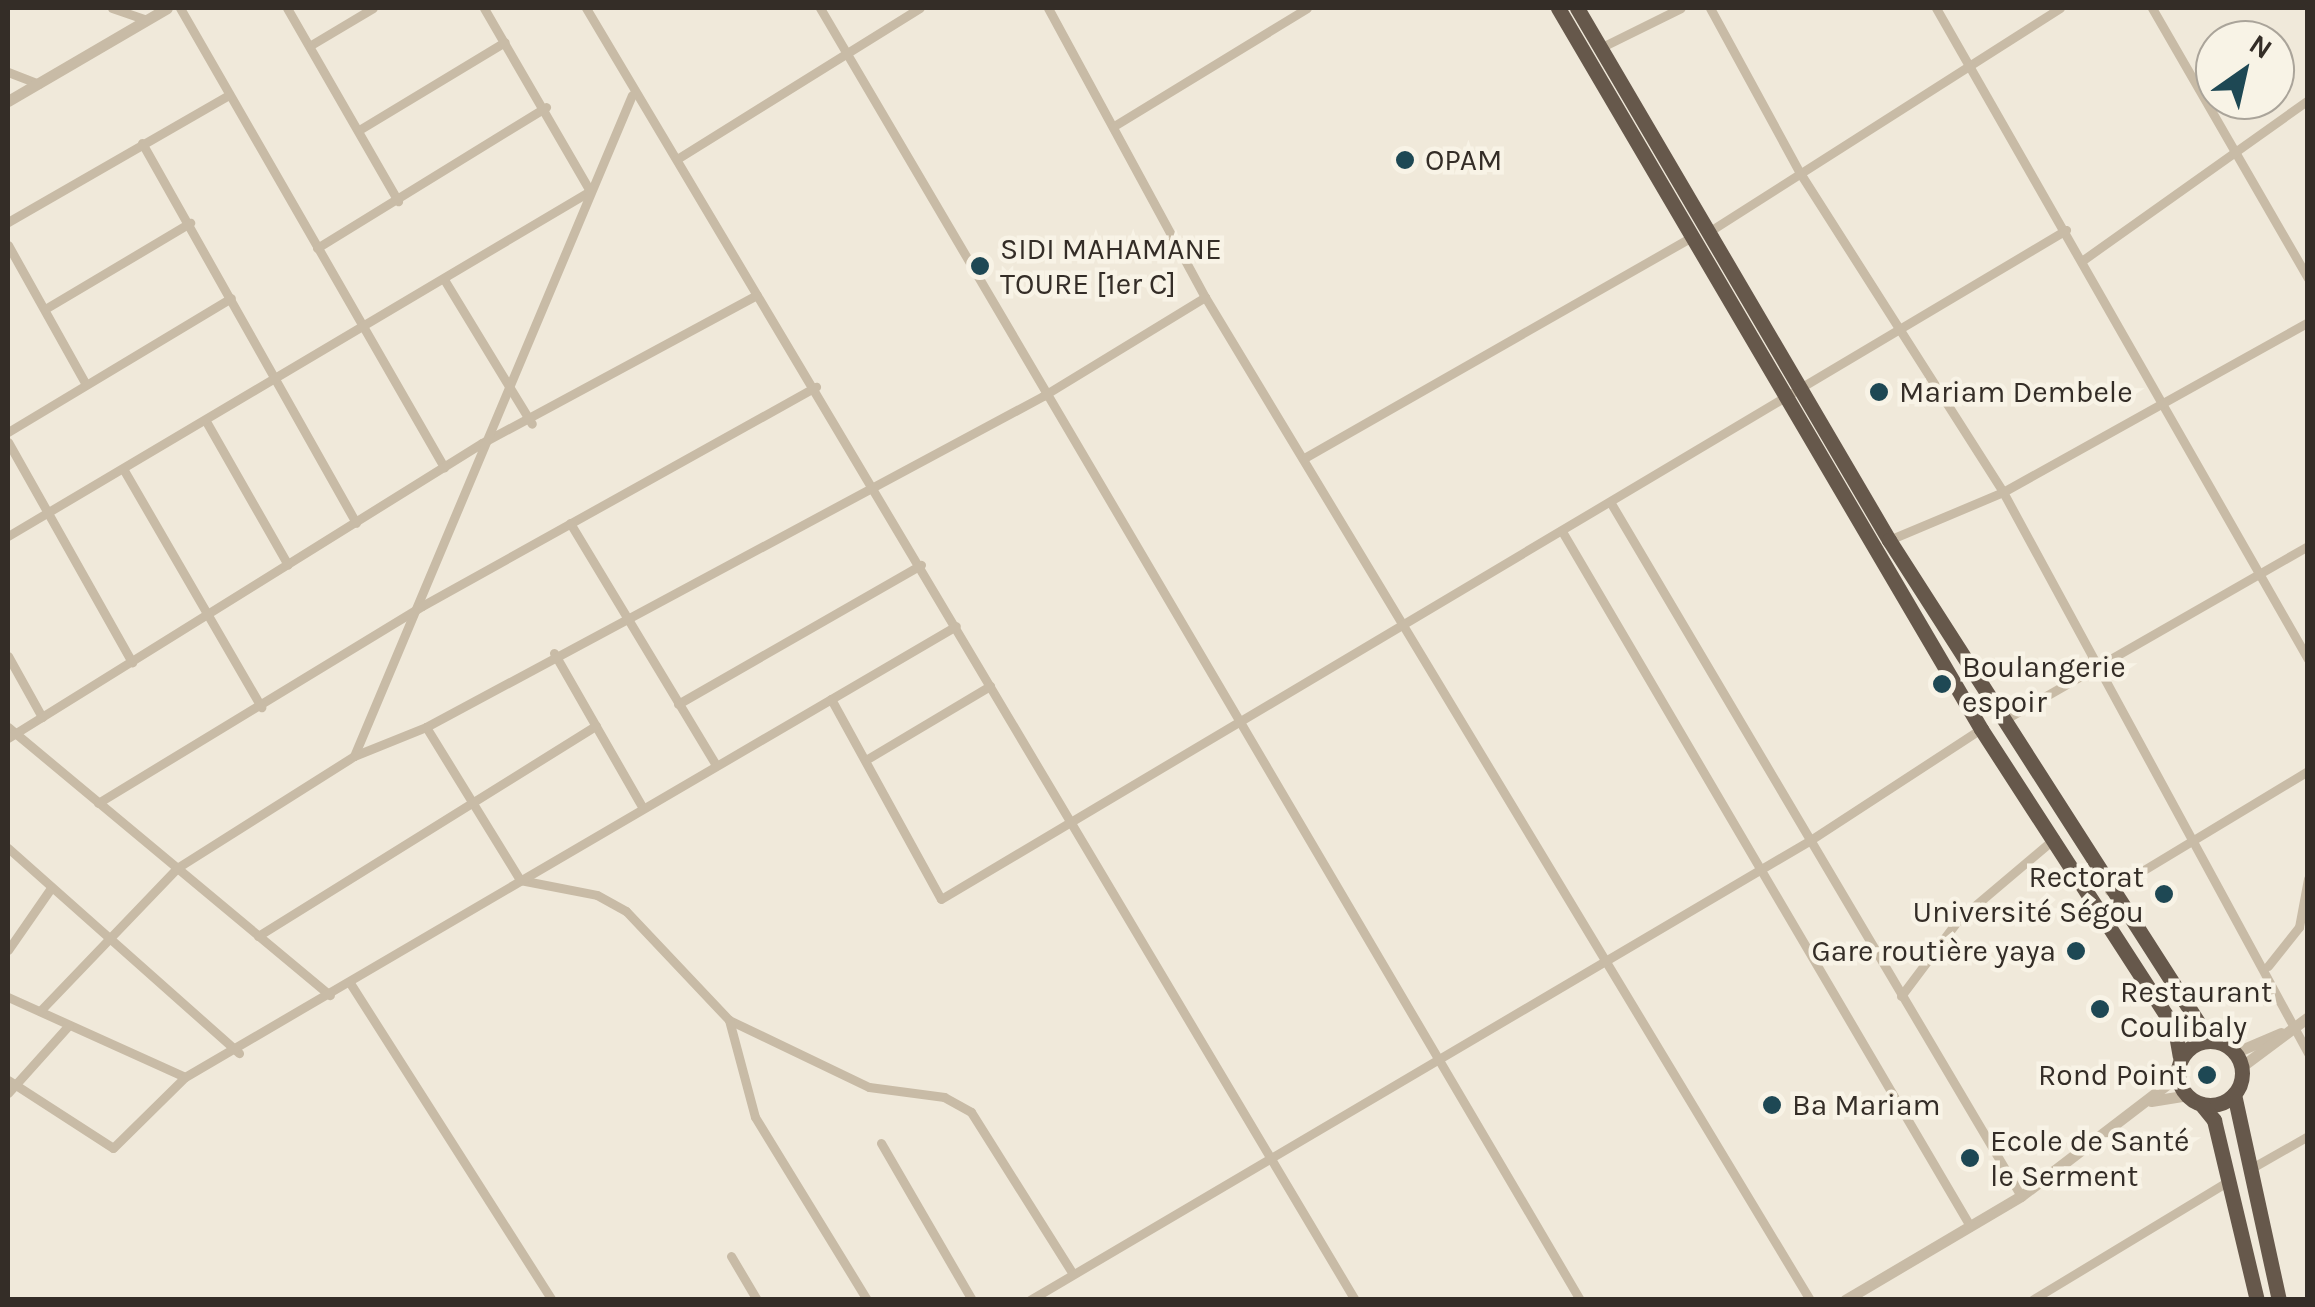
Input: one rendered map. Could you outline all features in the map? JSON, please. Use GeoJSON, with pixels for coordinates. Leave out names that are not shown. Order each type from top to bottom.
{"type":"FeatureCollection","features":[{"type":"Feature","properties":{"kind":"highway"},"geometry":{"type":"LineString","coordinates":[[1558,8],[1692,237],[1889,540],[2108,892],[2210,1041],[2238,1060],[2234,1094],[2279,1300]]}},
{"type":"Feature","properties":{"kind":"highway"},"geometry":{"type":"LineString","coordinates":[[1577,8],[1710,230],[1792,391],[1981,729],[2175,1029],[2180,1056],[2178,1076],[2194,1100],[2230,1180],[2258,1300]]}},
{"type":"Feature","properties":{"kind":"highway"},"geometry":{"type":"LineString","coordinates":[[2180,1056],[2210,1041]]}},
{"type":"Feature","properties":{"kind":"highway"},"geometry":{"type":"LineString","coordinates":[[2194,1100],[2234,1094]]}},
{"type":"Feature","properties":{"kind":"street"},"geometry":{"type":"LineString","coordinates":[[112,8],[151,21]]}},
{"type":"Feature","properties":{"kind":"street"},"geometry":{"type":"LineString","coordinates":[[8,101],[151,21],[167,8]]}},
{"type":"Feature","properties":{"kind":"street"},"geometry":{"type":"LineString","coordinates":[[180,8],[444,467]]}},
{"type":"Feature","properties":{"kind":"street"},"geometry":{"type":"LineString","coordinates":[[287,8],[398,201]]}},
{"type":"Feature","properties":{"kind":"street"},"geometry":{"type":"LineString","coordinates":[[310,45],[373,8]]}},
{"type":"Feature","properties":{"kind":"street"},"geometry":{"type":"LineString","coordinates":[[484,8],[546,108],[590,191]]}},
{"type":"Feature","properties":{"kind":"street"},"geometry":{"type":"LineString","coordinates":[[586,8],[632,95],[677,159],[816,387],[1067,822],[1354,1300]]}},
{"type":"Feature","properties":{"kind":"street"},"geometry":{"type":"LineString","coordinates":[[820,8],[1435,1062],[1580,1300]]}},
{"type":"Feature","properties":{"kind":"street"},"geometry":{"type":"LineString","coordinates":[[677,159],[920,8]]}},
{"type":"Feature","properties":{"kind":"street"},"geometry":{"type":"LineString","coordinates":[[1048,8],[1204,296],[1306,457],[1603,962],[1810,1300]]}},
{"type":"Feature","properties":{"kind":"street"},"geometry":{"type":"LineString","coordinates":[[1114,126],[1308,8]]}},
{"type":"Feature","properties":{"kind":"street"},"geometry":{"type":"LineString","coordinates":[[1600,48],[1681,8]]}},
{"type":"Feature","properties":{"kind":"street"},"geometry":{"type":"LineString","coordinates":[[1710,8],[1800,173],[1901,324],[2003,492],[2096,673],[2190,843],[2268,966],[2286,1030],[2308,1053]]}},
{"type":"Feature","properties":{"kind":"street"},"geometry":{"type":"LineString","coordinates":[[1936,8],[2164,400],[2308,659]]}},
{"type":"Feature","properties":{"kind":"street"},"geometry":{"type":"LineString","coordinates":[[1710,230],[1967,62],[2060,8]]}},
{"type":"Feature","properties":{"kind":"street"},"geometry":{"type":"LineString","coordinates":[[2152,8],[2237,146],[2308,278]]}},
{"type":"Feature","properties":{"kind":"street"},"geometry":{"type":"LineString","coordinates":[[359,130],[506,42]]}},
{"type":"Feature","properties":{"kind":"street"},"geometry":{"type":"LineString","coordinates":[[8,72],[40,84]]}},
{"type":"Feature","properties":{"kind":"street"},"geometry":{"type":"LineString","coordinates":[[8,222],[228,95]]}},
{"type":"Feature","properties":{"kind":"street"},"geometry":{"type":"LineString","coordinates":[[354,756],[422,606],[482,443],[632,95]]}},
{"type":"Feature","properties":{"kind":"street"},"geometry":{"type":"LineString","coordinates":[[2083,260],[2237,146],[2308,100]]}},
{"type":"Feature","properties":{"kind":"street"},"geometry":{"type":"LineString","coordinates":[[317,248],[546,108]]}},
{"type":"Feature","properties":{"kind":"street"},"geometry":{"type":"LineString","coordinates":[[142,143],[356,522]]}},
{"type":"Feature","properties":{"kind":"street"},"geometry":{"type":"LineString","coordinates":[[8,536],[125,472],[590,191]]}},
{"type":"Feature","properties":{"kind":"street"},"geometry":{"type":"LineString","coordinates":[[45,310],[190,223]]}},
{"type":"Feature","properties":{"kind":"street"},"geometry":{"type":"LineString","coordinates":[[831,699],[869,758],[941,899],[1237,718],[1405,628],[1612,505],[1901,324],[2066,230]]}},
{"type":"Feature","properties":{"kind":"street"},"geometry":{"type":"LineString","coordinates":[[1306,457],[1692,237]]}},
{"type":"Feature","properties":{"kind":"street"},"geometry":{"type":"LineString","coordinates":[[8,245],[85,383]]}},
{"type":"Feature","properties":{"kind":"street"},"geometry":{"type":"LineString","coordinates":[[446,281],[506,387],[532,424]]}},
{"type":"Feature","properties":{"kind":"street"},"geometry":{"type":"LineString","coordinates":[[330,996],[10,733],[132,662],[482,443],[532,424],[757,294]]}},
{"type":"Feature","properties":{"kind":"street"},"geometry":{"type":"LineString","coordinates":[[40,1012],[177,868],[354,756],[426,727],[622,614],[1044,396],[1204,296]]}},
{"type":"Feature","properties":{"kind":"street"},"geometry":{"type":"LineString","coordinates":[[8,432],[232,298]]}},
{"type":"Feature","properties":{"kind":"street"},"geometry":{"type":"LineString","coordinates":[[1889,540],[2003,492],[2308,322]]}},
{"type":"Feature","properties":{"kind":"street"},"geometry":{"type":"LineString","coordinates":[[98,802],[422,606],[816,387]]}},
{"type":"Feature","properties":{"kind":"street"},"geometry":{"type":"LineString","coordinates":[[207,423],[288,565]]}},
{"type":"Feature","properties":{"kind":"street"},"geometry":{"type":"LineString","coordinates":[[8,442],[132,662]]}},
{"type":"Feature","properties":{"kind":"street"},"geometry":{"type":"LineString","coordinates":[[125,472],[261,706]]}},
{"type":"Feature","properties":{"kind":"street"},"geometry":{"type":"LineString","coordinates":[[1612,505],[2021,1196]]}},
{"type":"Feature","properties":{"kind":"street"},"geometry":{"type":"LineString","coordinates":[[570,523],[716,765]]}},
{"type":"Feature","properties":{"kind":"street"},"geometry":{"type":"LineString","coordinates":[[1563,534],[1970,1226]]}},
{"type":"Feature","properties":{"kind":"street"},"geometry":{"type":"LineString","coordinates":[[2002,721],[2096,673],[2308,546]]}},
{"type":"Feature","properties":{"kind":"street"},"geometry":{"type":"LineString","coordinates":[[678,704],[921,565]]}},
{"type":"Feature","properties":{"kind":"street"},"geometry":{"type":"LineString","coordinates":[[8,1080],[114,1148],[185,1077],[239,1053],[641,805],[956,626]]}},
{"type":"Feature","properties":{"kind":"street"},"geometry":{"type":"LineString","coordinates":[[554,653],[641,805]]}},
{"type":"Feature","properties":{"kind":"street"},"geometry":{"type":"LineString","coordinates":[[8,656],[42,717]]}},
{"type":"Feature","properties":{"kind":"street"},"geometry":{"type":"LineString","coordinates":[[869,758],[990,686]]}},
{"type":"Feature","properties":{"kind":"street"},"geometry":{"type":"LineString","coordinates":[[258,936],[596,726]]}},
{"type":"Feature","properties":{"kind":"street"},"geometry":{"type":"LineString","coordinates":[[426,727],[520,880],[597,895],[626,911],[729,1020],[868,1087],[944,1097],[971,1112],[1074,1274]]}},
{"type":"Feature","properties":{"kind":"street"},"geometry":{"type":"LineString","coordinates":[[1030,1300],[1809,841],[1981,729]]}},
{"type":"Feature","properties":{"kind":"street"},"geometry":{"type":"LineString","coordinates":[[2108,892],[2308,772]]}},
{"type":"Feature","properties":{"kind":"street"},"geometry":{"type":"LineString","coordinates":[[1901,996],[1958,920],[2054,838]]}},
{"type":"Feature","properties":{"kind":"street"},"geometry":{"type":"LineString","coordinates":[[8,848],[239,1053]]}},
{"type":"Feature","properties":{"kind":"street"},"geometry":{"type":"LineString","coordinates":[[2268,966],[2299,927],[2308,879]]}},
{"type":"Feature","properties":{"kind":"street"},"geometry":{"type":"LineString","coordinates":[[8,950],[51,888]]}},
{"type":"Feature","properties":{"kind":"street"},"geometry":{"type":"LineString","coordinates":[[350,983],[552,1300]]}},
{"type":"Feature","properties":{"kind":"street"},"geometry":{"type":"LineString","coordinates":[[8,997],[185,1077]]}},
{"type":"Feature","properties":{"kind":"street"},"geometry":{"type":"LineString","coordinates":[[2238,1060],[2308,1017]]}},
{"type":"Feature","properties":{"kind":"street"},"geometry":{"type":"LineString","coordinates":[[729,1020],[754,1117],[866,1300]]}},
{"type":"Feature","properties":{"kind":"street"},"geometry":{"type":"LineString","coordinates":[[8,1093],[22,1086],[69,1025]]}},
{"type":"Feature","properties":{"kind":"street"},"geometry":{"type":"LineString","coordinates":[[1845,1300],[2021,1196],[2151,1101],[2178,1076]]}},
{"type":"Feature","properties":{"kind":"street"},"geometry":{"type":"LineString","coordinates":[[2151,1101],[2194,1100]]}},
{"type":"Feature","properties":{"kind":"street"},"geometry":{"type":"LineString","coordinates":[[2248,1170],[2308,1136]]}},
{"type":"Feature","properties":{"kind":"street"},"geometry":{"type":"LineString","coordinates":[[881,1144],[972,1300]]}},
{"type":"Feature","properties":{"kind":"street"},"geometry":{"type":"LineString","coordinates":[[2032,1300],[2230,1180]]}},
{"type":"Feature","properties":{"kind":"street"},"geometry":{"type":"LineString","coordinates":[[731,1256],[756,1300]]}},
{"type":"Feature","properties":{"kind":"place","name":"OPAM"},"geometry":{"type":"Point","coordinates":[1405,160]}},
{"type":"Feature","properties":{"kind":"place","name":"SIDI MAHAMANE TOURE [1er C]"},"geometry":{"type":"Point","coordinates":[980,266]}},
{"type":"Feature","properties":{"kind":"place","name":"Mariam Dembele"},"geometry":{"type":"Point","coordinates":[1879,392]}},
{"type":"Feature","properties":{"kind":"place","name":"Boulangerie espoir"},"geometry":{"type":"Point","coordinates":[1942,684]}},
{"type":"Feature","properties":{"kind":"place","name":"Rectorat Université Ségou"},"geometry":{"type":"Point","coordinates":[2164,894]}},
{"type":"Feature","properties":{"kind":"place","name":"Gare routière yaya"},"geometry":{"type":"Point","coordinates":[2076,951]}},
{"type":"Feature","properties":{"kind":"place","name":"Restaurant Coulibaly"},"geometry":{"type":"Point","coordinates":[2100,1009]}},
{"type":"Feature","properties":{"kind":"place","name":"Rond Point"},"geometry":{"type":"Point","coordinates":[2207,1075]}},
{"type":"Feature","properties":{"kind":"place","name":"Ba Mariam"},"geometry":{"type":"Point","coordinates":[1772,1105]}},
{"type":"Feature","properties":{"kind":"place","name":"Ecole de Santé le Serment"},"geometry":{"type":"Point","coordinates":[1970,1158]}}]}
